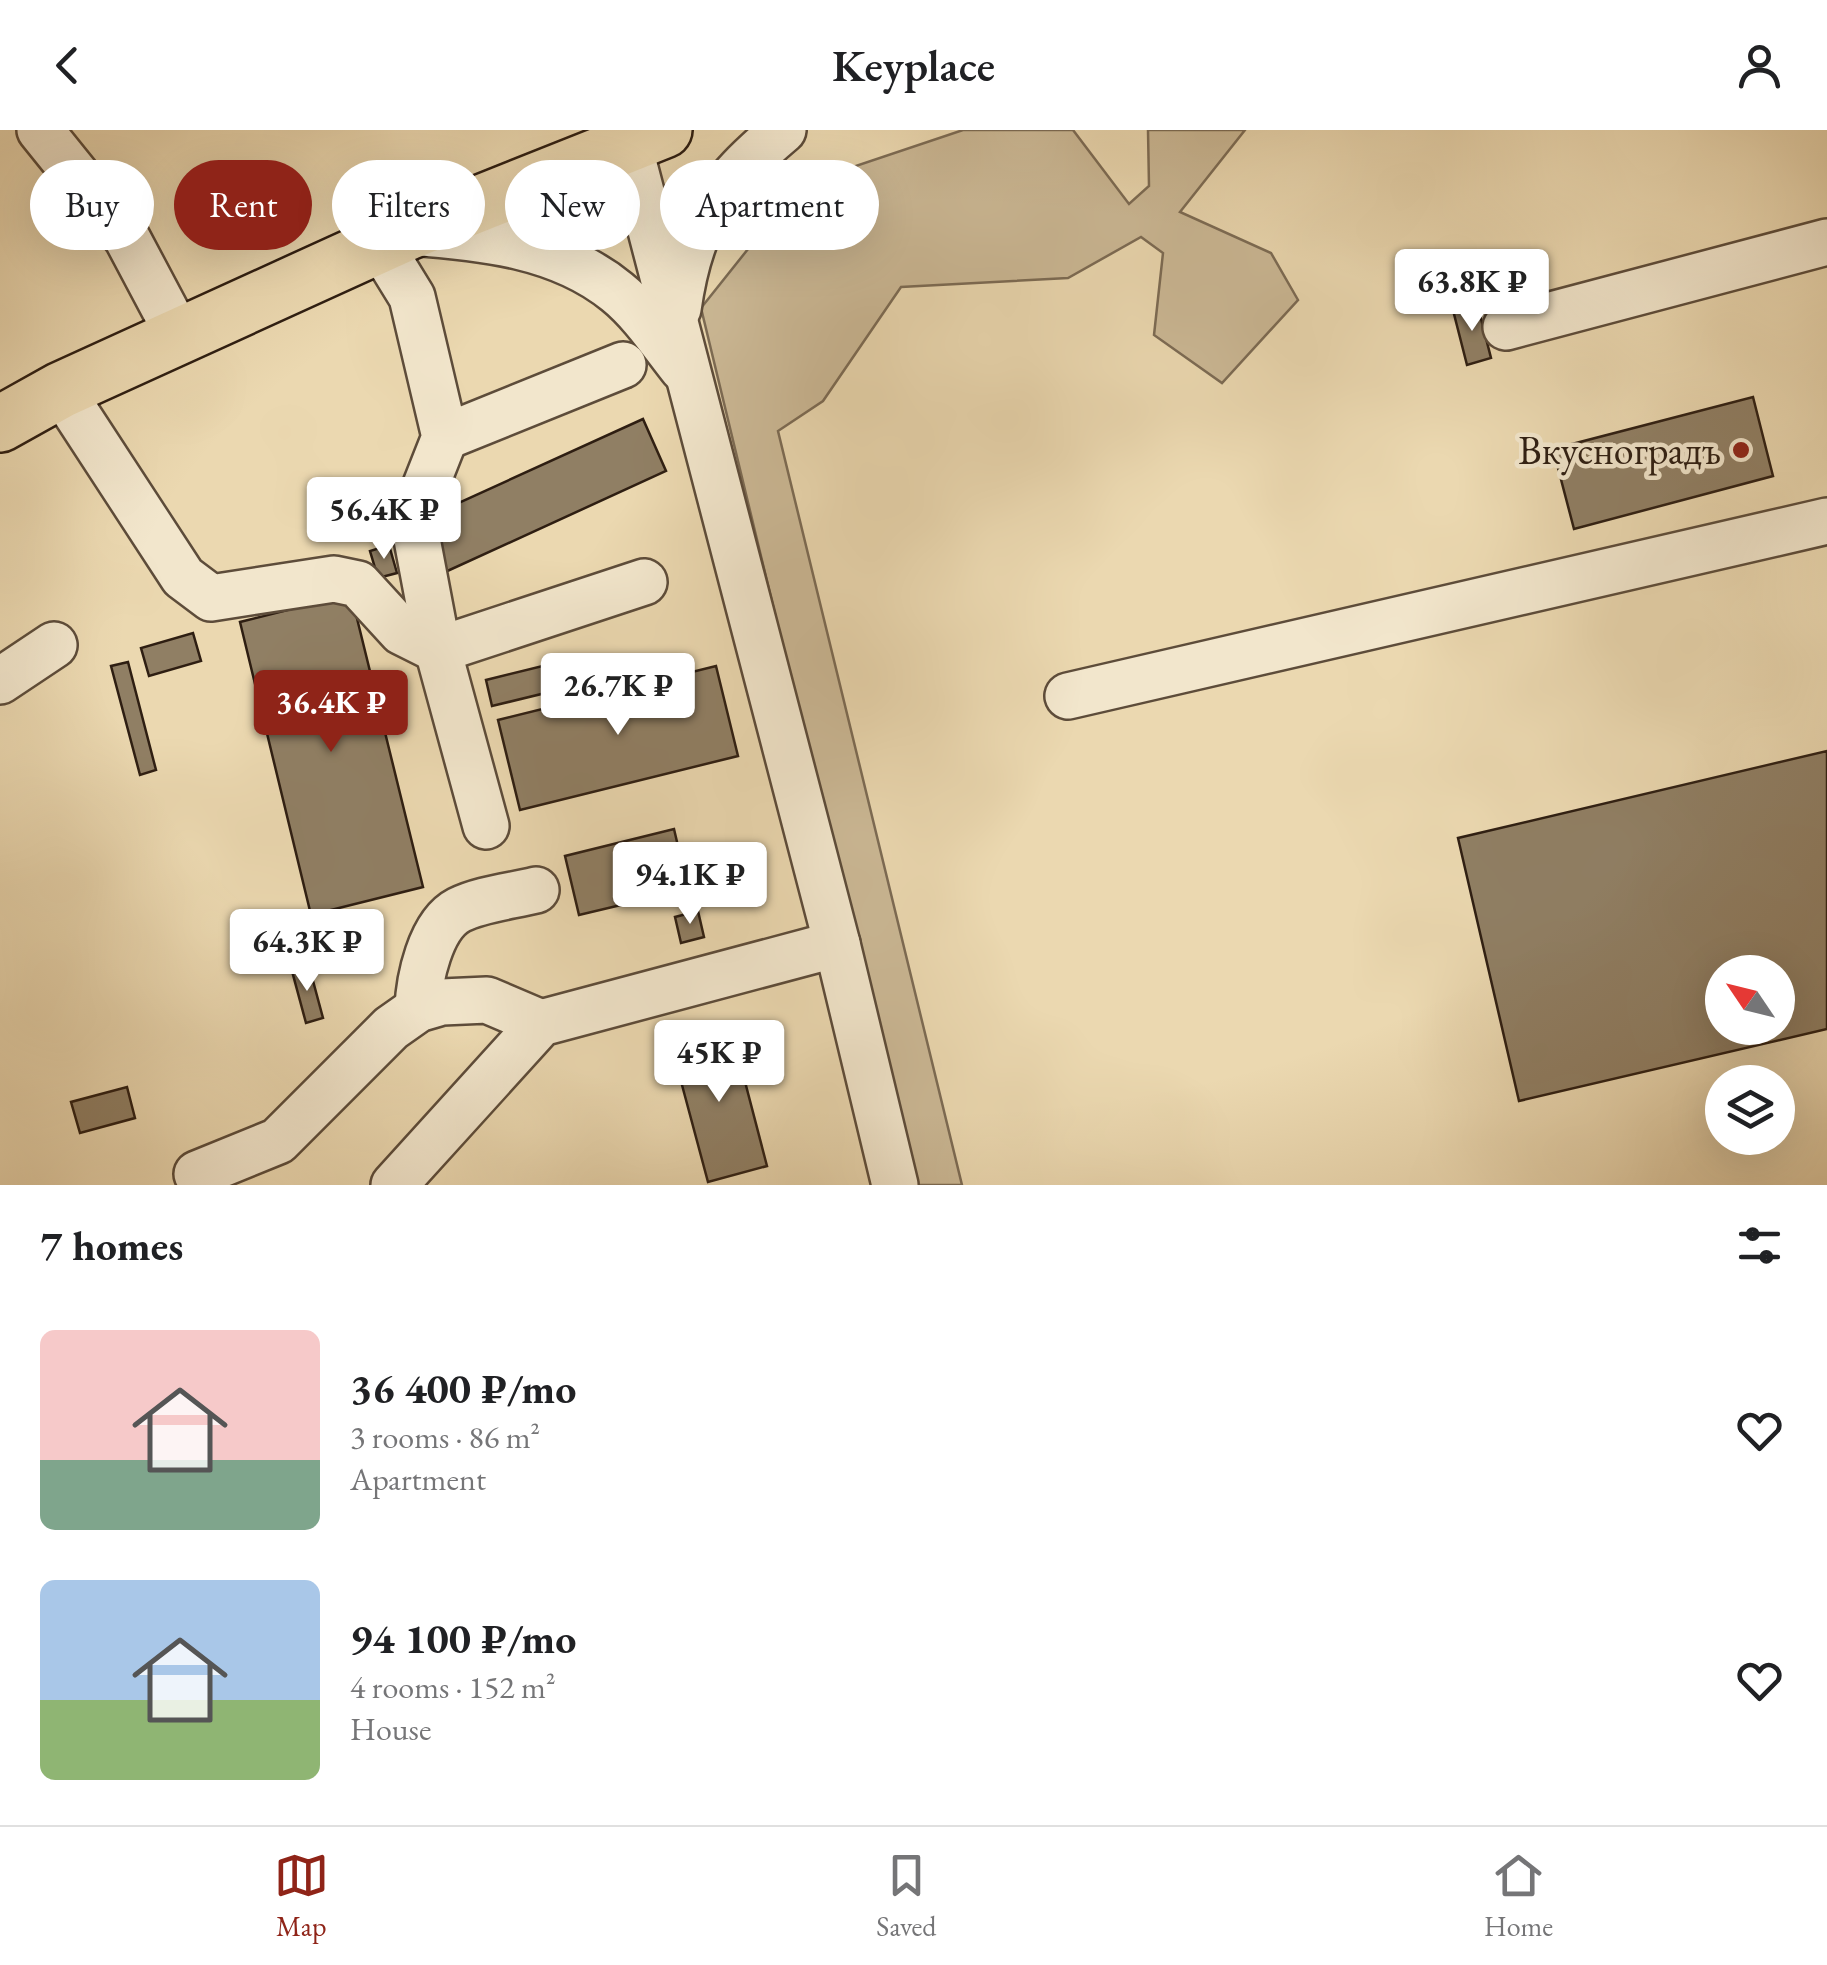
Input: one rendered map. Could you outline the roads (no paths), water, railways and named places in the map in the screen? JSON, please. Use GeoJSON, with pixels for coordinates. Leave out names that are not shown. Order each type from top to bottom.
{"type":"FeatureCollection","features":[{"type":"Feature","properties":{"kind":"main road"},"geometry":{"type":"LineString","coordinates":[[485,201],[646,136]]}},
{"type":"Feature","properties":{"kind":"main road"},"geometry":{"type":"LineString","coordinates":[[0,424],[61,390],[368,250]]}},
{"type":"Feature","properties":{"kind":"street"},"geometry":{"type":"LineString","coordinates":[[40,130],[127,238],[179,336]]}},
{"type":"Feature","properties":{"kind":"street"},"geometry":{"type":"LineString","coordinates":[[676,320],[684,264],[705,213],[740,167],[784,130]]}},
{"type":"Feature","properties":{"kind":"street"},"geometry":{"type":"LineString","coordinates":[[646,136],[676,320],[837,944],[894,1185]]}},
{"type":"Feature","properties":{"kind":"street"},"geometry":{"type":"LineString","coordinates":[[1506,327],[1827,242]]}},
{"type":"Feature","properties":{"kind":"street"},"geometry":{"type":"LineString","coordinates":[[485,244],[551,255],[618,292],[690,377]]}},
{"type":"Feature","properties":{"kind":"street"},"geometry":{"type":"LineString","coordinates":[[398,250],[445,437],[413,518],[438,650],[486,826]]}},
{"type":"Feature","properties":{"kind":"street"},"geometry":{"type":"LineString","coordinates":[[445,437],[623,365]]}},
{"type":"Feature","properties":{"kind":"street"},"geometry":{"type":"LineString","coordinates":[[61,390],[183,577],[211,598],[334,579],[358,584],[402,632],[438,650],[644,582]]}},
{"type":"Feature","properties":{"kind":"street"},"geometry":{"type":"LineString","coordinates":[[1068,696],[1827,521]]}},
{"type":"Feature","properties":{"kind":"street"},"geometry":{"type":"LineString","coordinates":[[0,681],[54,645]]}},
{"type":"Feature","properties":{"kind":"street"},"geometry":{"type":"LineString","coordinates":[[418,1009],[419,981],[438,935],[457,911],[536,890]]}},
{"type":"Feature","properties":{"kind":"street"},"geometry":{"type":"LineString","coordinates":[[394,1185],[541,1023],[837,944]]}},
{"type":"Feature","properties":{"kind":"street"},"geometry":{"type":"LineString","coordinates":[[198,1174],[278,1141],[391,1028],[418,1009],[442,1002],[487,1000],[541,1023]]}},
{"type":"Feature","properties":{"kind":"place","name":"Вкусноградъ"},"geometry":{"type":"Point","coordinates":[1741,450]}}]}
